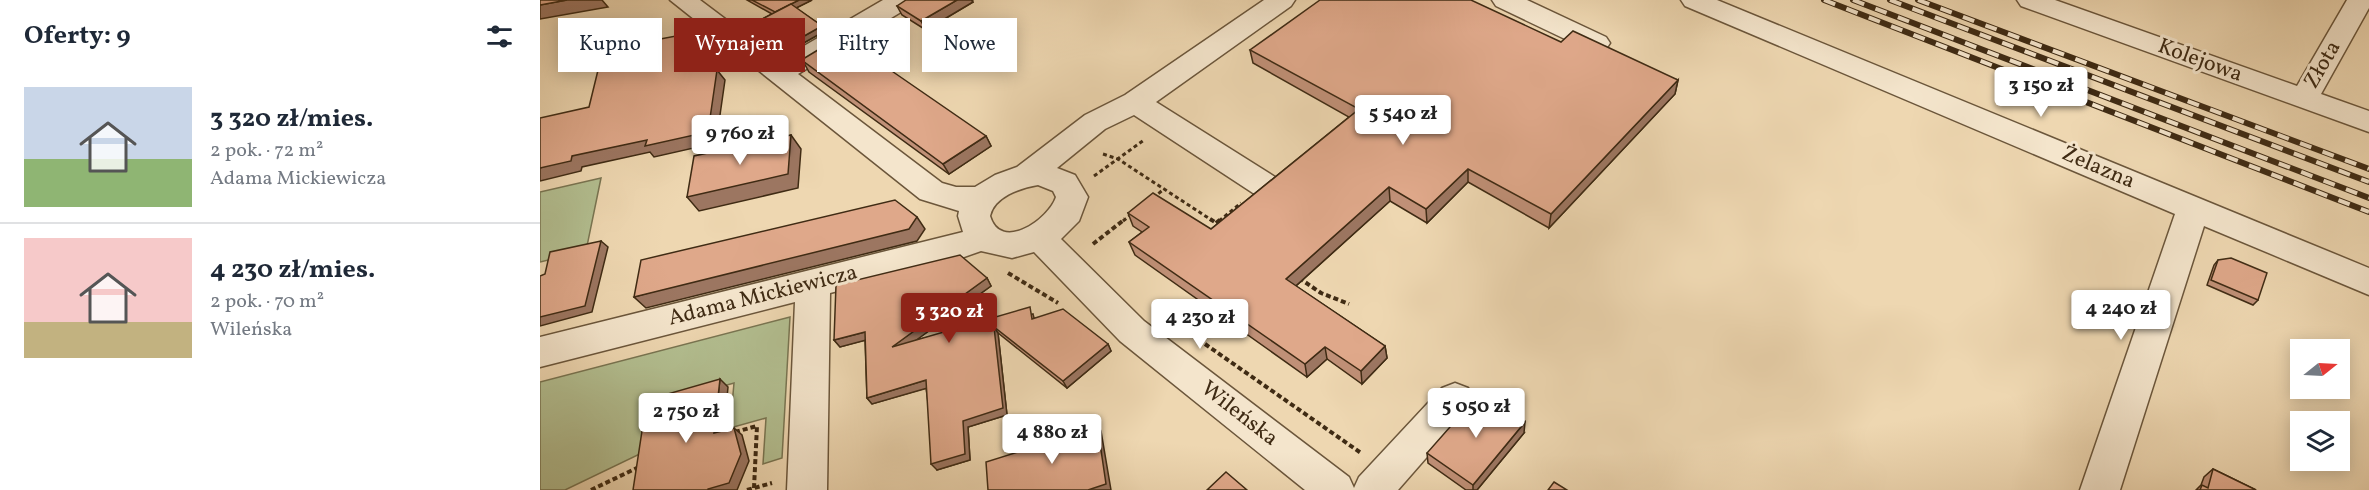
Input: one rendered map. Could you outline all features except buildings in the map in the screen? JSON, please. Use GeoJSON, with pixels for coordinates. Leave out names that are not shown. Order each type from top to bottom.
{"type":"FeatureCollection","features":[{"type":"Feature","properties":{"kind":"street"},"geometry":{"type":"LineString","coordinates":[[683,0],[931,191],[941,197],[955,199],[983,198]]}},
{"type":"Feature","properties":{"kind":"street"},"geometry":{"type":"LineString","coordinates":[[778,74],[902,0]]}},
{"type":"Feature","properties":{"kind":"street"},"geometry":{"type":"LineString","coordinates":[[1028,175],[1095,122],[1135,102],[1282,0]]}},
{"type":"Feature","properties":{"kind":"street"},"geometry":{"type":"LineString","coordinates":[[1505,0],[1596,42]]}},
{"type":"Feature","properties":{"kind":"street","name":"Żelazna"},"geometry":{"type":"LineString","coordinates":[[1694,0],[1784,35],[2369,282]]}},
{"type":"Feature","properties":{"kind":"street","name":"Kolejowa"},"geometry":{"type":"LineString","coordinates":[[2030,0],[2369,122]]}},
{"type":"Feature","properties":{"kind":"street","name":"Złota"},"geometry":{"type":"LineString","coordinates":[[2304,99],[2360,0]]}},
{"type":"Feature","properties":{"kind":"street"},"geometry":{"type":"LineString","coordinates":[[1135,102],[1264,185]]}},
{"type":"Feature","properties":{"kind":"street"},"geometry":{"type":"LineString","coordinates":[[1066,186],[1078,166],[1135,102]]}},
{"type":"Feature","properties":{"kind":"street"},"geometry":{"type":"LineString","coordinates":[[1028,175],[1051,176],[1066,186],[1071,194],[1068,213],[1052,231],[1040,238],[1015,244],[1004,244],[984,237],[975,223],[975,215],[983,198],[1003,182],[1028,175]]}},
{"type":"Feature","properties":{"kind":"street"},"geometry":{"type":"LineString","coordinates":[[2100,490],[2193,208]]}},
{"type":"Feature","properties":{"kind":"street","name":"Adama Mickiewicza"},"geometry":{"type":"LineString","coordinates":[[540,352],[947,250],[984,237]]}},
{"type":"Feature","properties":{"kind":"street","name":"Wileńska"},"geometry":{"type":"LineString","coordinates":[[1040,238],[1132,331],[1335,490]]}},
{"type":"Feature","properties":{"kind":"street"},"geometry":{"type":"LineString","coordinates":[[794,485],[813,284]]}},
{"type":"Feature","properties":{"kind":"street"},"geometry":{"type":"LineString","coordinates":[[1380,481],[1455,399]]}},
{"type":"Feature","properties":{"kind":"path"},"geometry":{"type":"LineString","coordinates":[[1102,154],[1118,159],[1224,229]]}},
{"type":"Feature","properties":{"kind":"path"},"geometry":{"type":"LineString","coordinates":[[1147,203],[1164,189]]}},
{"type":"Feature","properties":{"kind":"path"},"geometry":{"type":"LineString","coordinates":[[1093,244],[1138,210]]}},
{"type":"Feature","properties":{"kind":"path"},"geometry":{"type":"LineString","coordinates":[[1089,238],[1099,254]]}},
{"type":"Feature","properties":{"kind":"path"},"geometry":{"type":"LineString","coordinates":[[1292,273],[1321,293],[1349,304]]}},
{"type":"Feature","properties":{"kind":"path"},"geometry":{"type":"LineString","coordinates":[[1204,343],[1380,481]]}},
{"type":"Feature","properties":{"kind":"path"},"geometry":{"type":"LineString","coordinates":[[729,439],[730,434],[757,426],[754,488]]}},
{"type":"Feature","properties":{"kind":"path"},"geometry":{"type":"LineString","coordinates":[[591,490],[647,463]]}},
{"type":"Feature","properties":{"kind":"path"},"geometry":{"type":"LineString","coordinates":[[747,490],[794,485]]}},
{"type":"Feature","properties":{"kind":"green space"},"geometry":{"type":"Polygon","coordinates":[[[601,178],[586,251],[540,262],[540,192],[601,178]]]}},
{"type":"Feature","properties":{"kind":"green space"},"geometry":{"type":"Polygon","coordinates":[[[790,317],[782,458],[763,464],[766,418],[730,428],[734,383],[667,402],[644,452],[565,490],[540,490],[540,382],[790,317]]]}},
{"type":"Feature","properties":{"kind":"railway"},"geometry":{"type":"LineString","coordinates":[[1824,0],[2369,212]]}},
{"type":"Feature","properties":{"kind":"railway"},"geometry":{"type":"LineString","coordinates":[[1853,0],[2369,198]]}},
{"type":"Feature","properties":{"kind":"railway"},"geometry":{"type":"LineString","coordinates":[[1890,0],[2369,182]]}},
{"type":"Feature","properties":{"kind":"railway"},"geometry":{"type":"LineString","coordinates":[[1918,0],[2369,169]]}}]}
